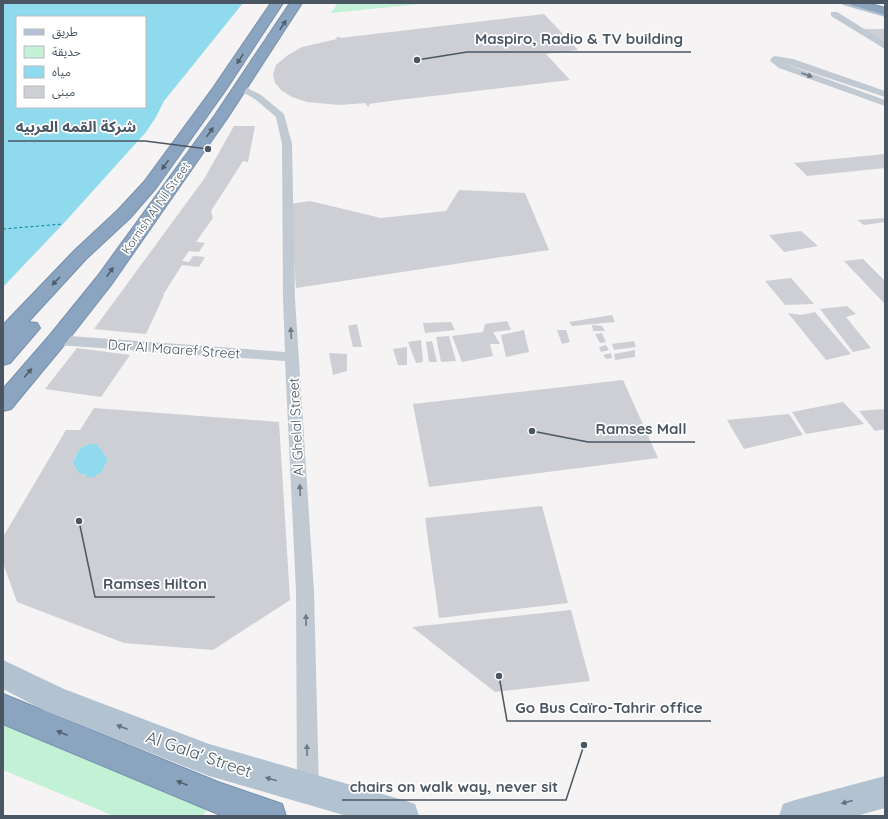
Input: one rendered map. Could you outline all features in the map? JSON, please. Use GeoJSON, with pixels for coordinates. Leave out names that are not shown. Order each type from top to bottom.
{"type":"FeatureCollection","features":[{"type":"Feature","properties":{"kind":"highway","name":"Kornish Al Nil Street"},"geometry":{"type":"LineString","coordinates":[[3,337],[80,255],[124,214],[150,185],[218,91],[277,3]]}},
{"type":"Feature","properties":{"kind":"highway","name":"Kornish Al Nil Street"},"geometry":{"type":"LineString","coordinates":[[3,403],[57,340],[104,281],[216,123],[282,27],[296,3]]}},
{"type":"Feature","properties":{"kind":"highway"},"geometry":{"type":"LineString","coordinates":[[855,3],[885,13]]}},
{"type":"Feature","properties":{"kind":"highway"},"geometry":{"type":"LineString","coordinates":[[3,358],[94,263],[114,235],[124,214]]}},
{"type":"Feature","properties":{"kind":"highway"},"geometry":{"type":"LineString","coordinates":[[3,709],[218,798],[270,816]]}},
{"type":"Feature","properties":{"kind":"main road"},"geometry":{"type":"LineString","coordinates":[[847,3],[885,13]]}},
{"type":"Feature","properties":{"kind":"main road"},"geometry":{"type":"LineString","coordinates":[[869,3],[885,8]]}},
{"type":"Feature","properties":{"kind":"main road","name":"Al Gala' Street"},"geometry":{"type":"LineString","coordinates":[[3,674],[56,701],[210,760],[403,816]]}},
{"type":"Feature","properties":{"kind":"main road"},"geometry":{"type":"LineString","coordinates":[[795,816],[885,792]]}},
{"type":"Feature","properties":{"kind":"street"},"geometry":{"type":"LineString","coordinates":[[834,14],[885,46]]}},
{"type":"Feature","properties":{"kind":"street"},"geometry":{"type":"LineString","coordinates":[[885,94],[790,61],[775,59],[774,61],[782,66],[885,103]]}},
{"type":"Feature","properties":{"kind":"street","name":"Al Ghelal Street"},"geometry":{"type":"LineString","coordinates":[[240,87],[258,97],[281,116],[284,124],[287,144],[289,299],[305,591],[308,789]]}},
{"type":"Feature","properties":{"kind":"street","name":"Dar Al Maaref Street"},"geometry":{"type":"LineString","coordinates":[[57,340],[292,357]]}},
{"type":"Feature","properties":{"kind":"green space"},"geometry":{"type":"Polygon","coordinates":[[[338,3],[431,3],[331,13],[338,3]]]}},
{"type":"Feature","properties":{"kind":"green space"},"geometry":{"type":"Polygon","coordinates":[[[3,725],[208,807],[203,816],[114,816],[3,770],[3,725]]]}},
{"type":"Feature","properties":{"kind":"water"},"geometry":{"type":"Polygon","coordinates":[[[3,3],[243,3],[164,101],[146,132],[63,224],[3,287],[3,3]]]}},
{"type":"Feature","properties":{"kind":"water"},"geometry":{"type":"Polygon","coordinates":[[[88,444],[97,444],[108,459],[101,474],[95,477],[85,477],[86,474],[79,474],[72,463],[80,448],[88,444]]]}},
{"type":"Feature","properties":{"kind":"building"},"geometry":{"type":"Polygon","coordinates":[[[544,14],[578,50],[546,54],[570,80],[390,101],[369,104],[370,106],[367,106],[366,103],[339,105],[307,102],[292,97],[281,90],[275,83],[273,74],[276,65],[288,55],[302,47],[337,39],[336,37],[340,38],[544,14]]]}},
{"type":"Feature","properties":{"kind":"building"},"geometry":{"type":"Polygon","coordinates":[[[864,29],[885,29],[885,44],[864,29]]]}},
{"type":"Feature","properties":{"kind":"building"},"geometry":{"type":"Polygon","coordinates":[[[234,126],[255,126],[248,162],[243,161],[211,211],[213,218],[196,242],[205,243],[199,252],[189,251],[182,261],[189,262],[193,256],[205,257],[199,267],[182,265],[163,295],[146,334],[94,329],[204,179],[234,126]]]}},
{"type":"Feature","properties":{"kind":"building"},"geometry":{"type":"Polygon","coordinates":[[[885,154],[885,168],[807,176],[794,163],[885,154]]]}},
{"type":"Feature","properties":{"kind":"building"},"geometry":{"type":"Polygon","coordinates":[[[459,190],[525,193],[549,250],[296,288],[290,204],[310,201],[381,218],[446,211],[459,190]]]}},
{"type":"Feature","properties":{"kind":"building"},"geometry":{"type":"Polygon","coordinates":[[[885,218],[885,222],[864,225],[857,220],[885,218]]]}},
{"type":"Feature","properties":{"kind":"building"},"geometry":{"type":"Polygon","coordinates":[[[801,231],[818,246],[784,252],[769,235],[801,231]]]}},
{"type":"Feature","properties":{"kind":"building"},"geometry":{"type":"Polygon","coordinates":[[[863,259],[885,281],[885,304],[844,261],[863,259]]]}},
{"type":"Feature","properties":{"kind":"building"},"geometry":{"type":"Polygon","coordinates":[[[791,278],[814,304],[785,305],[765,281],[791,278]]]}},
{"type":"Feature","properties":{"kind":"building"},"geometry":{"type":"Polygon","coordinates":[[[847,306],[856,314],[846,317],[871,348],[853,352],[820,309],[847,306]]]}},
{"type":"Feature","properties":{"kind":"building"},"geometry":{"type":"Polygon","coordinates":[[[815,312],[851,354],[826,360],[788,313],[801,315],[815,312]]]}},
{"type":"Feature","properties":{"kind":"building"},"geometry":{"type":"Polygon","coordinates":[[[612,315],[615,322],[572,326],[569,322],[612,315]]]}},
{"type":"Feature","properties":{"kind":"building"},"geometry":{"type":"Polygon","coordinates":[[[507,321],[511,330],[493,332],[500,344],[490,344],[493,356],[462,362],[452,336],[483,332],[485,324],[507,321]]]}},
{"type":"Feature","properties":{"kind":"building"},"geometry":{"type":"Polygon","coordinates":[[[451,322],[455,330],[425,333],[423,323],[451,322]]]}},
{"type":"Feature","properties":{"kind":"building"},"geometry":{"type":"Polygon","coordinates":[[[357,324],[362,347],[353,347],[348,326],[357,324]]]}},
{"type":"Feature","properties":{"kind":"building"},"geometry":{"type":"Polygon","coordinates":[[[592,325],[602,326],[605,331],[593,331],[592,325]]]}},
{"type":"Feature","properties":{"kind":"building"},"geometry":{"type":"Polygon","coordinates":[[[524,330],[529,352],[506,357],[501,335],[524,330]]]}},
{"type":"Feature","properties":{"kind":"building"},"geometry":{"type":"Polygon","coordinates":[[[557,330],[566,330],[570,342],[562,344],[557,330]]]}},
{"type":"Feature","properties":{"kind":"building"},"geometry":{"type":"Polygon","coordinates":[[[602,333],[606,342],[600,343],[595,334],[602,333]]]}},
{"type":"Feature","properties":{"kind":"building"},"geometry":{"type":"Polygon","coordinates":[[[449,336],[456,361],[441,362],[436,337],[449,336]]]}},
{"type":"Feature","properties":{"kind":"building"},"geometry":{"type":"Polygon","coordinates":[[[421,340],[423,362],[416,363],[408,342],[421,340]]]}},
{"type":"Feature","properties":{"kind":"building"},"geometry":{"type":"Polygon","coordinates":[[[432,341],[437,362],[429,362],[426,342],[432,341]]]}},
{"type":"Feature","properties":{"kind":"building"},"geometry":{"type":"Polygon","coordinates":[[[634,341],[636,347],[614,350],[612,344],[634,341]]]}},
{"type":"Feature","properties":{"kind":"building"},"geometry":{"type":"Polygon","coordinates":[[[606,345],[609,350],[601,352],[599,347],[606,345]]]}},
{"type":"Feature","properties":{"kind":"building"},"geometry":{"type":"Polygon","coordinates":[[[407,347],[407,365],[398,365],[393,349],[407,347]]]}},
{"type":"Feature","properties":{"kind":"building"},"geometry":{"type":"Polygon","coordinates":[[[77,348],[130,355],[101,397],[45,389],[77,348]]]}},
{"type":"Feature","properties":{"kind":"building"},"geometry":{"type":"Polygon","coordinates":[[[635,350],[635,357],[615,360],[614,354],[635,350]]]}},
{"type":"Feature","properties":{"kind":"building"},"geometry":{"type":"Polygon","coordinates":[[[329,353],[347,354],[347,371],[333,375],[329,353]]]}},
{"type":"Feature","properties":{"kind":"building"},"geometry":{"type":"Polygon","coordinates":[[[611,353],[612,358],[606,359],[603,355],[611,353]]]}},
{"type":"Feature","properties":{"kind":"building"},"geometry":{"type":"Polygon","coordinates":[[[623,380],[658,458],[429,487],[413,404],[623,380]]]}},
{"type":"Feature","properties":{"kind":"building"},"geometry":{"type":"Polygon","coordinates":[[[843,402],[864,424],[806,434],[792,412],[843,402]]]}},
{"type":"Feature","properties":{"kind":"building"},"geometry":{"type":"Polygon","coordinates":[[[94,408],[279,422],[290,600],[213,650],[124,643],[17,602],[3,563],[3,537],[66,430],[80,430],[94,408]],[[88,444],[80,448],[72,463],[79,474],[86,474],[85,477],[95,477],[96,474],[101,474],[108,459],[97,444],[88,444]]]}},
{"type":"Feature","properties":{"kind":"building"},"geometry":{"type":"Polygon","coordinates":[[[885,409],[885,429],[875,431],[859,411],[885,409]]]}},
{"type":"Feature","properties":{"kind":"building"},"geometry":{"type":"Polygon","coordinates":[[[789,414],[803,435],[744,449],[727,420],[789,414]]]}},
{"type":"Feature","properties":{"kind":"building"},"geometry":{"type":"Polygon","coordinates":[[[542,506],[568,603],[439,618],[425,518],[542,506]]]}},
{"type":"Feature","properties":{"kind":"building"},"geometry":{"type":"Polygon","coordinates":[[[571,610],[590,681],[495,692],[412,627],[571,610]]]}},
{"type":"Feature","properties":{"kind":"ferry route"},"geometry":{"type":"LineString","coordinates":[[3,229],[63,224]]}},
{"type":"Feature","properties":{"kind":"place","name":"Maspiro, Radio & TV building"},"geometry":{"type":"Point","coordinates":[417,60]}},
{"type":"Feature","properties":{"kind":"place","name":"شركة القمه العربيه"},"geometry":{"type":"Point","coordinates":[208,149]}},
{"type":"Feature","properties":{"kind":"place","name":"Ramses Mall"},"geometry":{"type":"Point","coordinates":[532,431]}},
{"type":"Feature","properties":{"kind":"place","name":"Ramses Hilton"},"geometry":{"type":"Point","coordinates":[79,521]}},
{"type":"Feature","properties":{"kind":"place","name":"Go Bus Caïro-Tahrir office"},"geometry":{"type":"Point","coordinates":[499,676]}},
{"type":"Feature","properties":{"kind":"place","name":"chairs on walk way, never sit"},"geometry":{"type":"Point","coordinates":[584,745]}}]}
